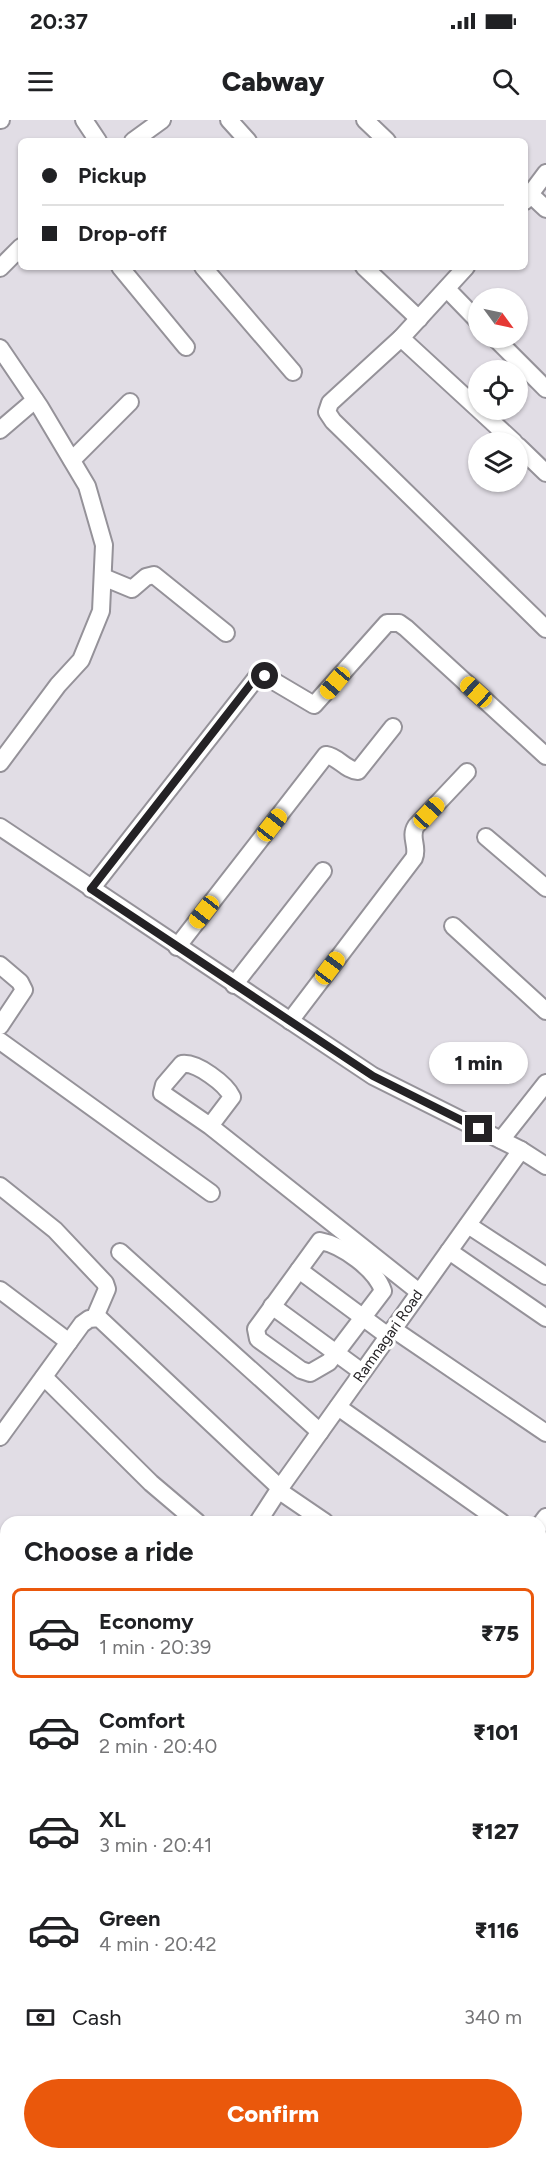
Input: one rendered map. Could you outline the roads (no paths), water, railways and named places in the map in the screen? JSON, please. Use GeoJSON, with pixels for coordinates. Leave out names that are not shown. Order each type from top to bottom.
{"type":"FeatureCollection","features":[{"type":"Feature","properties":{"kind":"street"},"geometry":{"type":"LineString","coordinates":[[84,120],[96,138]]}},
{"type":"Feature","properties":{"kind":"street"},"geometry":{"type":"LineString","coordinates":[[137,138],[162,120]]}},
{"type":"Feature","properties":{"kind":"street"},"geometry":{"type":"LineString","coordinates":[[229,120],[245,138]]}},
{"type":"Feature","properties":{"kind":"street"},"geometry":{"type":"LineString","coordinates":[[365,120],[384,138]]}},
{"type":"Feature","properties":{"kind":"street"},"geometry":{"type":"LineString","coordinates":[[546,173],[528,198],[546,209]]}},
{"type":"Feature","properties":{"kind":"street"},"geometry":{"type":"LineString","coordinates":[[0,268],[18,250]]}},
{"type":"Feature","properties":{"kind":"street"},"geometry":{"type":"LineString","coordinates":[[123,270],[186,346]]}},
{"type":"Feature","properties":{"kind":"street"},"geometry":{"type":"LineString","coordinates":[[206,270],[293,372]]}},
{"type":"Feature","properties":{"kind":"street"},"geometry":{"type":"LineString","coordinates":[[367,270],[419,319]]}},
{"type":"Feature","properties":{"kind":"street"},"geometry":{"type":"LineString","coordinates":[[463,270],[401,338],[330,402],[327,412],[333,421],[546,629]]}},
{"type":"Feature","properties":{"kind":"street"},"geometry":{"type":"LineString","coordinates":[[447,289],[468,311]]}},
{"type":"Feature","properties":{"kind":"street"},"geometry":{"type":"LineString","coordinates":[[401,338],[503,432]]}},
{"type":"Feature","properties":{"kind":"street"},"geometry":{"type":"LineString","coordinates":[[0,348],[35,400],[87,486],[104,545],[101,611],[81,660],[58,685],[0,763]]}},
{"type":"Feature","properties":{"kind":"street"},"geometry":{"type":"LineString","coordinates":[[505,348],[546,389]]}},
{"type":"Feature","properties":{"kind":"street"},"geometry":{"type":"LineString","coordinates":[[0,430],[35,400]]}},
{"type":"Feature","properties":{"kind":"street"},"geometry":{"type":"LineString","coordinates":[[72,460],[130,402]]}},
{"type":"Feature","properties":{"kind":"street"},"geometry":{"type":"LineString","coordinates":[[528,456],[546,473]]}},
{"type":"Feature","properties":{"kind":"street"},"geometry":{"type":"LineString","coordinates":[[103,577],[132,590],[146,577],[154,575],[226,633]]}},
{"type":"Feature","properties":{"kind":"street"},"geometry":{"type":"LineString","coordinates":[[91,889],[257,676],[265,676],[314,705],[387,623],[399,623],[406,628],[546,756]]}},
{"type":"Feature","properties":{"kind":"street"},"geometry":{"type":"LineString","coordinates":[[177,947],[326,755],[332,756],[350,770],[358,771],[393,726]]}},
{"type":"Feature","properties":{"kind":"street"},"geometry":{"type":"LineString","coordinates":[[290,1021],[414,858],[416,850],[413,834],[416,826],[467,772]]}},
{"type":"Feature","properties":{"kind":"street"},"geometry":{"type":"LineString","coordinates":[[0,827],[373,1076],[501,1140],[546,1166]]}},
{"type":"Feature","properties":{"kind":"street"},"geometry":{"type":"LineString","coordinates":[[486,837],[546,888]]}},
{"type":"Feature","properties":{"kind":"street"},"geometry":{"type":"LineString","coordinates":[[234,985],[323,871]]}},
{"type":"Feature","properties":{"kind":"street"},"geometry":{"type":"LineString","coordinates":[[453,926],[546,1011]]}},
{"type":"Feature","properties":{"kind":"street"},"geometry":{"type":"LineString","coordinates":[[0,965],[20,982],[24,990],[0,1026]]}},
{"type":"Feature","properties":{"kind":"street"},"geometry":{"type":"LineString","coordinates":[[0,1041],[211,1193]]}},
{"type":"Feature","properties":{"kind":"street"},"geometry":{"type":"LineString","coordinates":[[501,1140],[546,1083]]}},
{"type":"Feature","properties":{"kind":"street"},"geometry":{"type":"LineString","coordinates":[[210,1126],[419,1292]]}},
{"type":"Feature","properties":{"kind":"street","name":"Ramnagari Road"},"geometry":{"type":"LineString","coordinates":[[262,1516],[520,1150]]}},
{"type":"Feature","properties":{"kind":"street"},"geometry":{"type":"LineString","coordinates":[[0,1186],[36,1213],[105,1283],[107,1289],[94,1317],[82,1324],[0,1437]]}},
{"type":"Feature","properties":{"kind":"street"},"geometry":{"type":"LineString","coordinates":[[468,1225],[546,1276]]}},
{"type":"Feature","properties":{"kind":"street"},"geometry":{"type":"LineString","coordinates":[[320,1241],[333,1243],[374,1275],[383,1291],[336,1354],[319,1370],[310,1373],[301,1370],[258,1339],[256,1329],[299,1270],[320,1241]]}},
{"type":"Feature","properties":{"kind":"street"},"geometry":{"type":"LineString","coordinates":[[449,1251],[546,1318]]}},
{"type":"Feature","properties":{"kind":"street"},"geometry":{"type":"LineString","coordinates":[[120,1252],[320,1432]]}},
{"type":"Feature","properties":{"kind":"street"},"geometry":{"type":"LineString","coordinates":[[299,1270],[362,1319],[390,1333],[546,1433]]}},
{"type":"Feature","properties":{"kind":"street"},"geometry":{"type":"LineString","coordinates":[[0,1290],[69,1342]]}},
{"type":"Feature","properties":{"kind":"street"},"geometry":{"type":"LineString","coordinates":[[272,1306],[362,1372]]}},
{"type":"Feature","properties":{"kind":"street"},"geometry":{"type":"LineString","coordinates":[[94,1317],[108,1324],[279,1489],[317,1516]]}},
{"type":"Feature","properties":{"kind":"street"},"geometry":{"type":"LineString","coordinates":[[44,1377],[151,1483],[190,1516]]}},
{"type":"Feature","properties":{"kind":"street"},"geometry":{"type":"LineString","coordinates":[[338,1407],[492,1516]]}}]}
